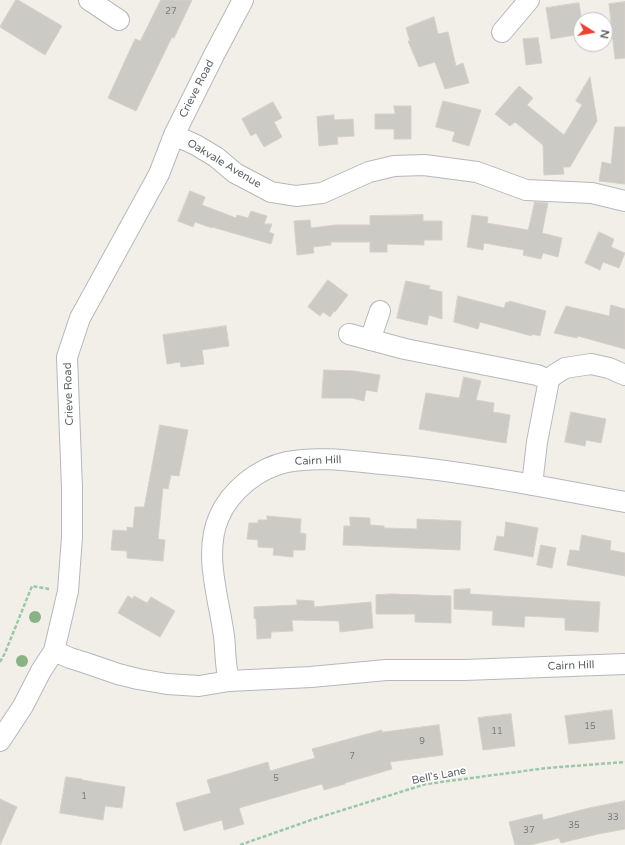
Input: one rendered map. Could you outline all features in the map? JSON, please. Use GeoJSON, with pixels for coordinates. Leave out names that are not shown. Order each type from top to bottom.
{"type":"FeatureCollection","features":[{"type":"Feature","properties":{"kind":"street"},"geometry":{"type":"LineString","coordinates":[[89,0],[119,20]]}},
{"type":"Feature","properties":{"kind":"street","name":"Crieve Road"},"geometry":{"type":"LineString","coordinates":[[0,741],[23,706],[41,671],[54,651],[68,591],[72,537],[72,488],[67,356],[80,318],[159,174],[174,135],[243,0]]}},
{"type":"Feature","properties":{"kind":"street"},"geometry":{"type":"LineString","coordinates":[[502,32],[529,0]]}},
{"type":"Feature","properties":{"kind":"street","name":"Oakvale Avenue"},"geometry":{"type":"LineString","coordinates":[[174,135],[196,145],[216,157],[235,174],[271,192],[296,196],[322,193],[369,172],[394,166],[424,165],[477,172],[526,190],[592,193],[625,201]]}},
{"type":"Feature","properties":{"kind":"street"},"geometry":{"type":"LineString","coordinates":[[370,340],[380,311]]}},
{"type":"Feature","properties":{"kind":"street"},"geometry":{"type":"LineString","coordinates":[[349,334],[405,348],[537,375],[549,380]]}},
{"type":"Feature","properties":{"kind":"street"},"geometry":{"type":"LineString","coordinates":[[532,485],[537,442],[549,380],[565,368],[591,364],[609,368],[625,374]]}},
{"type":"Feature","properties":{"kind":"street","name":"Cairn Hill"},"geometry":{"type":"LineString","coordinates":[[229,681],[224,637],[212,562],[213,539],[218,518],[229,498],[245,482],[263,470],[285,462],[312,459],[343,460],[420,467],[625,502]]}},
{"type":"Feature","properties":{"kind":"street","name":"Cairn Hill"},"geometry":{"type":"LineString","coordinates":[[54,651],[118,674],[158,683],[199,686],[229,681],[311,677],[386,670],[464,670],[625,664]]}},
{"type":"Feature","properties":{"kind":"path"},"geometry":{"type":"LineString","coordinates":[[0,662],[32,586],[68,591]]}},
{"type":"Feature","properties":{"kind":"path","name":"Bell's Lane"},"geometry":{"type":"LineString","coordinates":[[240,845],[311,820],[426,784],[547,768],[625,762]]}},
{"type":"Feature","properties":{"kind":"building"},"geometry":{"type":"Polygon","coordinates":[[[16,0],[62,26],[45,55],[0,27],[16,0]]]}},
{"type":"Feature","properties":{"kind":"building"},"geometry":{"type":"Polygon","coordinates":[[[161,0],[192,0],[136,111],[108,98],[135,39],[140,41],[161,0]]]}},
{"type":"Feature","properties":{"kind":"building"},"geometry":{"type":"Polygon","coordinates":[[[625,2],[625,58],[615,59],[613,41],[613,12],[610,12],[609,4],[625,2]]]}},
{"type":"Feature","properties":{"kind":"building"},"geometry":{"type":"Polygon","coordinates":[[[579,3],[580,12],[573,12],[573,35],[551,39],[546,8],[579,3]]]}},
{"type":"Feature","properties":{"kind":"building"},"geometry":{"type":"Polygon","coordinates":[[[434,17],[438,34],[448,32],[456,66],[463,63],[469,83],[445,89],[435,62],[419,67],[408,41],[410,41],[406,28],[434,17]]]}},
{"type":"Feature","properties":{"kind":"building"},"geometry":{"type":"Polygon","coordinates":[[[538,38],[542,63],[526,65],[523,39],[538,38]]]}},
{"type":"Feature","properties":{"kind":"building"},"geometry":{"type":"Polygon","coordinates":[[[590,77],[597,121],[570,167],[563,167],[564,174],[544,175],[543,145],[515,122],[510,126],[495,114],[519,86],[533,98],[527,105],[564,135],[582,105],[576,101],[590,77]]]}},
{"type":"Feature","properties":{"kind":"building"},"geometry":{"type":"Polygon","coordinates":[[[443,101],[481,110],[469,146],[452,141],[455,132],[436,127],[443,101]]]}},
{"type":"Feature","properties":{"kind":"building"},"geometry":{"type":"Polygon","coordinates":[[[273,102],[282,118],[274,122],[282,137],[264,147],[256,133],[251,136],[242,119],[273,102]]]}},
{"type":"Feature","properties":{"kind":"building"},"geometry":{"type":"Polygon","coordinates":[[[394,106],[411,106],[411,139],[394,139],[394,129],[375,129],[375,114],[395,114],[394,106]]]}},
{"type":"Feature","properties":{"kind":"building"},"geometry":{"type":"Polygon","coordinates":[[[334,115],[334,120],[353,119],[354,136],[337,137],[338,144],[319,146],[317,117],[334,115]]]}},
{"type":"Feature","properties":{"kind":"building"},"geometry":{"type":"Polygon","coordinates":[[[615,127],[625,127],[625,184],[599,181],[602,162],[611,164],[615,127]]]}},
{"type":"Feature","properties":{"kind":"building"},"geometry":{"type":"Polygon","coordinates":[[[190,191],[205,197],[202,205],[236,218],[237,215],[248,218],[251,211],[267,216],[264,224],[272,224],[269,232],[274,234],[271,244],[195,222],[193,227],[178,221],[190,191]]]}},
{"type":"Feature","properties":{"kind":"building"},"geometry":{"type":"Polygon","coordinates":[[[535,202],[548,203],[542,233],[562,238],[558,257],[543,253],[541,259],[523,255],[524,250],[484,243],[483,250],[467,247],[472,215],[488,217],[487,223],[528,230],[535,202]]]}},
{"type":"Feature","properties":{"kind":"building"},"geometry":{"type":"Polygon","coordinates":[[[423,215],[423,221],[442,221],[442,240],[424,240],[424,245],[387,244],[387,252],[370,252],[370,242],[331,242],[331,245],[313,247],[314,253],[297,255],[294,221],[310,220],[311,228],[335,225],[370,225],[370,216],[423,215]]]}},
{"type":"Feature","properties":{"kind":"building"},"geometry":{"type":"Polygon","coordinates":[[[599,232],[614,239],[611,247],[625,253],[619,268],[603,262],[600,270],[585,263],[599,232]]]}},
{"type":"Feature","properties":{"kind":"building"},"geometry":{"type":"Polygon","coordinates":[[[328,280],[348,295],[330,317],[323,312],[320,316],[308,307],[328,280]]]}},
{"type":"Feature","properties":{"kind":"building"},"geometry":{"type":"Polygon","coordinates":[[[406,281],[430,286],[429,289],[442,292],[442,319],[429,315],[427,325],[397,318],[406,281]]]}},
{"type":"Feature","properties":{"kind":"building"},"geometry":{"type":"Polygon","coordinates":[[[458,296],[504,308],[506,302],[509,303],[509,301],[546,311],[540,336],[532,334],[532,336],[480,322],[478,329],[454,322],[458,296]]]}},
{"type":"Feature","properties":{"kind":"building"},"geometry":{"type":"Polygon","coordinates":[[[611,305],[625,309],[625,349],[578,336],[577,338],[554,333],[566,306],[609,316],[611,305]]]}},
{"type":"Feature","properties":{"kind":"building"},"geometry":{"type":"Polygon","coordinates":[[[226,326],[229,346],[202,350],[204,364],[181,367],[180,362],[167,364],[163,335],[226,326]]]}},
{"type":"Feature","properties":{"kind":"building"},"geometry":{"type":"Polygon","coordinates":[[[324,370],[354,371],[380,375],[377,392],[366,390],[364,401],[352,398],[322,398],[324,370]]]}},
{"type":"Feature","properties":{"kind":"building"},"geometry":{"type":"Polygon","coordinates":[[[464,377],[481,381],[476,400],[494,403],[493,412],[510,415],[506,443],[419,429],[426,393],[459,398],[464,377]]]}},
{"type":"Feature","properties":{"kind":"building"},"geometry":{"type":"Polygon","coordinates":[[[571,412],[606,419],[601,443],[586,440],[585,446],[565,442],[571,412]]]}},
{"type":"Feature","properties":{"kind":"building"},"geometry":{"type":"Polygon","coordinates":[[[160,425],[188,430],[179,476],[171,475],[168,489],[163,488],[158,539],[165,540],[163,561],[127,558],[127,551],[111,550],[113,530],[127,531],[127,527],[133,528],[135,507],[144,507],[160,425]]]}},
{"type":"Feature","properties":{"kind":"building"},"geometry":{"type":"Polygon","coordinates":[[[267,516],[301,519],[300,533],[306,534],[305,550],[293,550],[293,557],[273,555],[274,548],[258,547],[258,540],[247,539],[249,523],[258,523],[258,520],[267,520],[267,516]]]}},
{"type":"Feature","properties":{"kind":"building"},"geometry":{"type":"Polygon","coordinates":[[[350,517],[370,518],[370,525],[384,526],[384,528],[417,529],[417,519],[461,521],[460,550],[343,545],[344,526],[350,526],[350,517]]]}},
{"type":"Feature","properties":{"kind":"building"},"geometry":{"type":"Polygon","coordinates":[[[506,522],[538,528],[533,557],[494,550],[497,536],[504,537],[506,522]]]}},
{"type":"Feature","properties":{"kind":"building"},"geometry":{"type":"Polygon","coordinates":[[[582,535],[611,541],[610,550],[625,553],[625,576],[567,565],[570,550],[579,551],[582,535]]]}},
{"type":"Feature","properties":{"kind":"building"},"geometry":{"type":"Polygon","coordinates":[[[541,545],[556,548],[552,568],[537,565],[541,545]]]}},
{"type":"Feature","properties":{"kind":"building"},"geometry":{"type":"Polygon","coordinates":[[[470,589],[470,594],[600,602],[598,632],[565,630],[565,618],[525,616],[524,627],[492,625],[493,611],[454,609],[454,590],[470,589]]]}},
{"type":"Feature","properties":{"kind":"building"},"geometry":{"type":"Polygon","coordinates":[[[392,594],[451,596],[451,623],[415,622],[415,614],[376,614],[376,595],[392,594]]]}},
{"type":"Feature","properties":{"kind":"building"},"geometry":{"type":"Polygon","coordinates":[[[128,596],[133,599],[134,596],[147,603],[151,597],[175,611],[160,637],[118,613],[128,596]]]}},
{"type":"Feature","properties":{"kind":"building"},"geometry":{"type":"Polygon","coordinates":[[[297,600],[314,601],[314,607],[371,602],[373,628],[340,632],[339,621],[292,620],[293,631],[271,632],[271,638],[257,639],[254,607],[297,605],[297,600]]]}},
{"type":"Feature","properties":{"kind":"building"},"geometry":{"type":"Polygon","coordinates":[[[612,710],[615,739],[569,744],[565,716],[612,710]]]}},
{"type":"Feature","properties":{"kind":"building"},"geometry":{"type":"Polygon","coordinates":[[[511,714],[515,746],[483,750],[478,718],[511,714]]]}},
{"type":"Feature","properties":{"kind":"building"},"geometry":{"type":"Polygon","coordinates":[[[439,725],[443,755],[390,762],[392,769],[345,784],[324,790],[322,784],[239,808],[244,824],[224,830],[222,820],[184,831],[176,803],[211,793],[207,780],[268,762],[270,771],[315,758],[312,749],[382,730],[382,732],[439,725]]]}},
{"type":"Feature","properties":{"kind":"building"},"geometry":{"type":"Polygon","coordinates":[[[66,777],[125,787],[122,808],[105,806],[103,820],[60,813],[66,777]]]}},
{"type":"Feature","properties":{"kind":"building"},"geometry":{"type":"Polygon","coordinates":[[[0,799],[17,807],[0,845],[0,799]]]}},
{"type":"Feature","properties":{"kind":"building"},"geometry":{"type":"Polygon","coordinates":[[[625,801],[625,829],[561,843],[559,838],[530,845],[515,845],[509,822],[542,814],[543,820],[589,808],[625,801]]]}}]}
